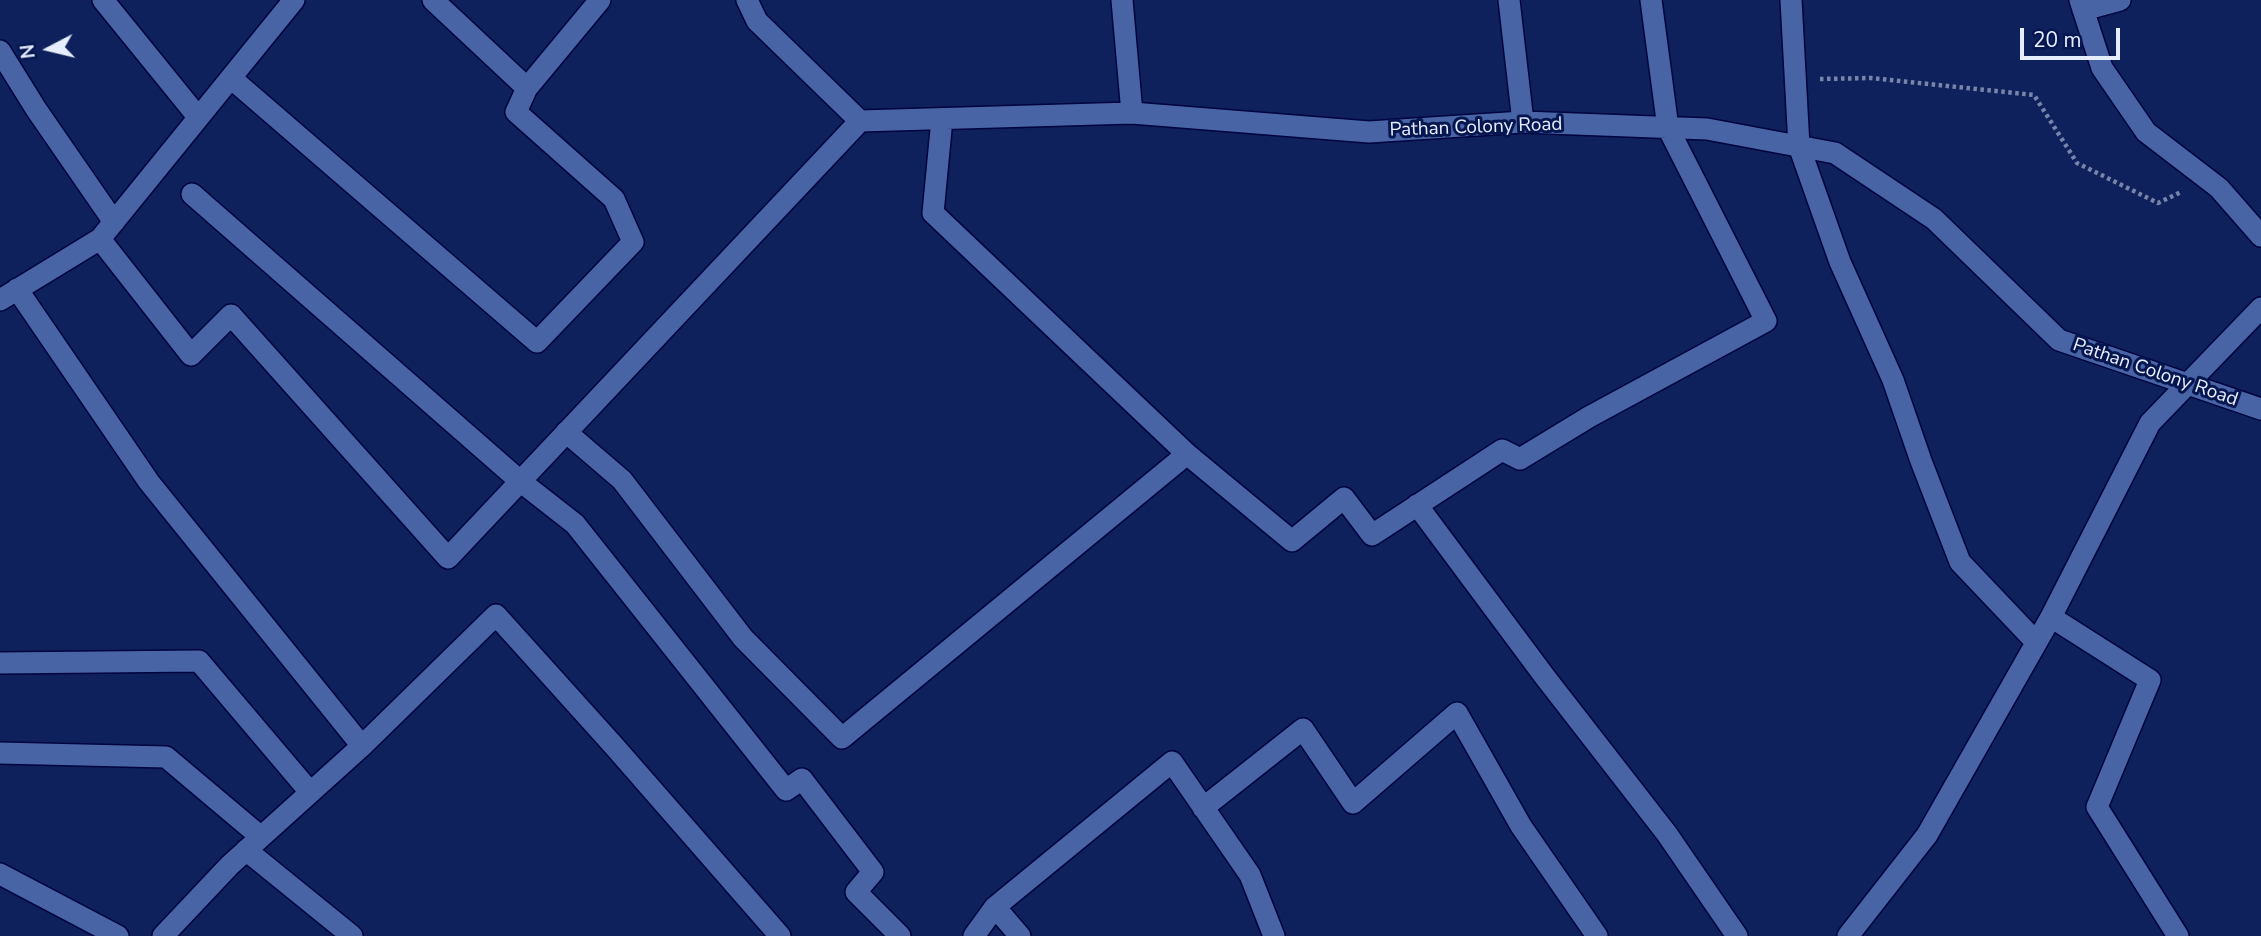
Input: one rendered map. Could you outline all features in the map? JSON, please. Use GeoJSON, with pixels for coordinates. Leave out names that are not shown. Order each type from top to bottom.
{"type":"FeatureCollection","features":[{"type":"Feature","properties":{"kind":"street"},"geometry":{"type":"LineString","coordinates":[[103,0],[198,117]]}},
{"type":"Feature","properties":{"kind":"street"},"geometry":{"type":"LineString","coordinates":[[294,0],[100,239],[8,295],[149,482],[362,746]]}},
{"type":"Feature","properties":{"kind":"street"},"geometry":{"type":"LineString","coordinates":[[433,0],[527,88]]}},
{"type":"Feature","properties":{"kind":"street"},"geometry":{"type":"LineString","coordinates":[[231,78],[537,342],[634,242],[614,199],[516,112],[527,88],[600,0]]}},
{"type":"Feature","properties":{"kind":"street"},"geometry":{"type":"LineString","coordinates":[[100,239],[191,355],[230,315],[448,558],[860,121],[757,21],[747,0]]}},
{"type":"Feature","properties":{"kind":"street"},"geometry":{"type":"LineString","coordinates":[[1122,0],[1132,113]]}},
{"type":"Feature","properties":{"kind":"street"},"geometry":{"type":"LineString","coordinates":[[1509,0],[1523,122]]}},
{"type":"Feature","properties":{"kind":"street"},"geometry":{"type":"LineString","coordinates":[[942,119],[933,213],[1187,454],[1292,541],[1344,498],[1372,535],[1502,450],[1520,459],[1589,417],[1766,321],[1668,128],[1651,0]]}},
{"type":"Feature","properties":{"kind":"street"},"geometry":{"type":"LineString","coordinates":[[1791,0],[1799,146],[1840,262],[1893,380],[1960,562],[2036,642]]}},
{"type":"Feature","properties":{"kind":"street"},"geometry":{"type":"LineString","coordinates":[[2120,0],[2082,5],[2102,68],[2146,132],[2218,188],[2261,236]]}},
{"type":"Feature","properties":{"kind":"street"},"geometry":{"type":"LineString","coordinates":[[0,51],[36,109],[114,222]]}},
{"type":"Feature","properties":{"kind":"street","name":"Pathan Colony Road"},"geometry":{"type":"LineString","coordinates":[[860,121],[1132,113],[1369,132],[1523,122],[1707,129],[1835,153],[1934,219],[2059,340],[2261,409]]}},
{"type":"Feature","properties":{"kind":"street"},"geometry":{"type":"LineString","coordinates":[[192,194],[520,481],[575,524],[786,790],[802,779],[873,872],[856,892],[900,936]]}},
{"type":"Feature","properties":{"kind":"street"},"geometry":{"type":"LineString","coordinates":[[1848,936],[1927,835],[2051,617],[2150,423],[2261,308]]}},
{"type":"Feature","properties":{"kind":"street"},"geometry":{"type":"LineString","coordinates":[[566,432],[622,480],[743,638],[842,738],[1187,454]]}},
{"type":"Feature","properties":{"kind":"street"},"geometry":{"type":"LineString","coordinates":[[1417,505],[1545,677],[1667,834],[1737,936]]}},
{"type":"Feature","properties":{"kind":"street"},"geometry":{"type":"LineString","coordinates":[[163,936],[254,844],[362,746],[496,615],[780,936]]}},
{"type":"Feature","properties":{"kind":"street"},"geometry":{"type":"LineString","coordinates":[[2051,617],[2150,680],[2097,807],[2178,936]]}},
{"type":"Feature","properties":{"kind":"street"},"geometry":{"type":"LineString","coordinates":[[0,663],[199,661],[310,792]]}},
{"type":"Feature","properties":{"kind":"street"},"geometry":{"type":"LineString","coordinates":[[1203,808],[1303,729],[1353,803],[1457,713],[1521,826],[1597,936]]}},
{"type":"Feature","properties":{"kind":"street"},"geometry":{"type":"LineString","coordinates":[[0,753],[166,757],[352,936]]}},
{"type":"Feature","properties":{"kind":"street"},"geometry":{"type":"LineString","coordinates":[[974,936],[995,907],[1172,762],[1250,875],[1274,936]]}},
{"type":"Feature","properties":{"kind":"street"},"geometry":{"type":"LineString","coordinates":[[0,874],[118,936]]}},
{"type":"Feature","properties":{"kind":"street"},"geometry":{"type":"LineString","coordinates":[[995,907],[1020,936]]}},
{"type":"Feature","properties":{"kind":"path"},"geometry":{"type":"LineString","coordinates":[[1796,80],[1871,78],[2034,95],[2077,163],[2158,203],[2207,179]]}}]}
